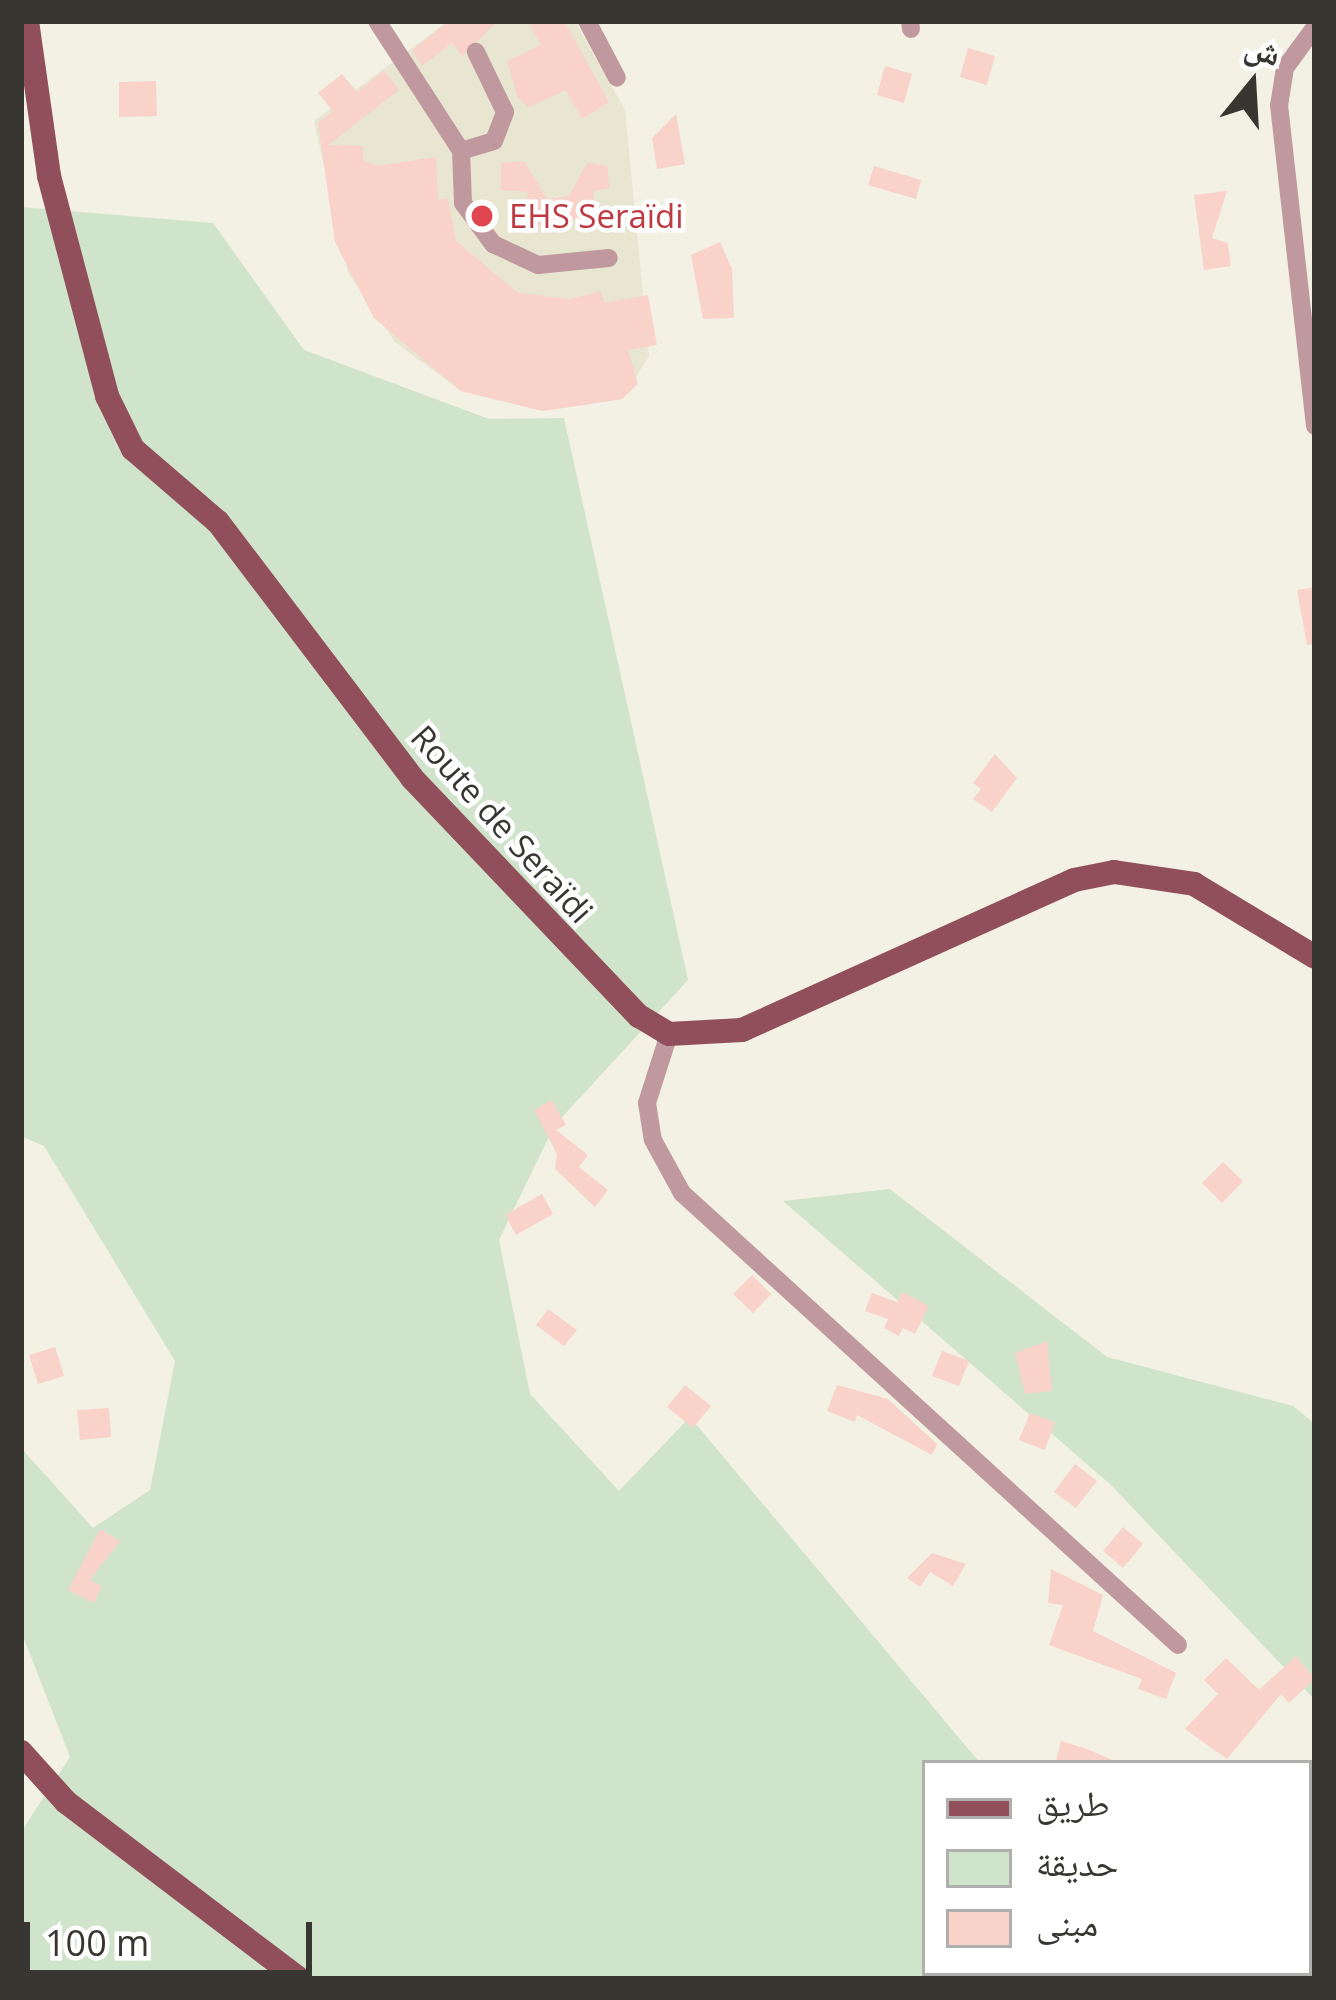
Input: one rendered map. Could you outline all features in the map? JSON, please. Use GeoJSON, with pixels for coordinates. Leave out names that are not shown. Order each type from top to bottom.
{"type":"FeatureCollection","features":[{"type":"Feature","properties":{"kind":"main road","name":"Route de Seraïdi"},"geometry":{"type":"LineString","coordinates":[[27,21],[49,176],[107,396],[134,449],[218,522],[412,778],[590,970],[669,1034]]}},
{"type":"Feature","properties":{"kind":"main road"},"geometry":{"type":"LineString","coordinates":[[669,1034],[742,1030],[1074,880],[1114,872],[1194,884],[1315,957]]}},
{"type":"Feature","properties":{"kind":"main road"},"geometry":{"type":"LineString","coordinates":[[21,1752],[65,1802],[299,1979]]}},
{"type":"Feature","properties":{"kind":"street"},"geometry":{"type":"LineString","coordinates":[[376,21],[388,49],[461,151],[463,203],[494,244],[538,265],[609,258]]}},
{"type":"Feature","properties":{"kind":"street"},"geometry":{"type":"LineString","coordinates":[[586,21],[617,78]]}},
{"type":"Feature","properties":{"kind":"street"},"geometry":{"type":"LineString","coordinates":[[1315,27],[1285,68],[1279,105],[1315,426]]}},
{"type":"Feature","properties":{"kind":"street"},"geometry":{"type":"LineString","coordinates":[[461,151],[494,141],[505,112],[476,52]]}},
{"type":"Feature","properties":{"kind":"street"},"geometry":{"type":"LineString","coordinates":[[669,1034],[647,1103],[653,1140],[682,1193],[1178,1645]]}},
{"type":"Feature","properties":{"kind":"shaded area","name":"EHS Seraïdi"},"geometry":{"type":"Polygon","coordinates":[[[448,21],[575,21],[625,110],[649,356],[622,399],[543,411],[461,391],[395,342],[348,273],[314,121],[448,21]]]}},
{"type":"Feature","properties":{"kind":"green space"},"geometry":{"type":"Polygon","coordinates":[[[21,207],[213,223],[304,350],[489,419],[564,418],[688,980],[554,1126],[499,1240],[530,1394],[619,1491],[690,1417],[977,1760],[922,1760],[922,1976],[1312,1976],[1315,1938],[1315,1979],[21,1979],[21,1832],[70,1757],[21,1631],[21,1448],[93,1528],[150,1490],[175,1361],[44,1146],[21,1136],[21,207]]]}},
{"type":"Feature","properties":{"kind":"green space"},"geometry":{"type":"Polygon","coordinates":[[[890,1189],[1107,1357],[1293,1406],[1315,1424],[1315,1700],[1111,1485],[783,1201],[890,1189]]]}},
{"type":"Feature","properties":{"kind":"building"},"geometry":{"type":"Polygon","coordinates":[[[450,21],[498,21],[462,56],[452,43],[422,66],[412,50],[450,21]]]}},
{"type":"Feature","properties":{"kind":"building"},"geometry":{"type":"Polygon","coordinates":[[[528,21],[564,21],[609,102],[582,119],[566,90],[529,107],[518,98],[507,61],[541,45],[528,21]]]}},
{"type":"Feature","properties":{"kind":"building"},"geometry":{"type":"Polygon","coordinates":[[[968,48],[995,56],[987,85],[960,77],[968,48]]]}},
{"type":"Feature","properties":{"kind":"building"},"geometry":{"type":"Polygon","coordinates":[[[885,66],[912,74],[904,103],[877,95],[885,66]]]}},
{"type":"Feature","properties":{"kind":"building"},"geometry":{"type":"Polygon","coordinates":[[[384,71],[399,90],[328,145],[363,146],[363,160],[377,166],[436,157],[438,200],[448,198],[456,241],[518,293],[570,299],[601,291],[604,303],[648,295],[657,345],[628,350],[638,384],[622,399],[543,411],[461,391],[374,318],[335,242],[318,123],[333,111],[318,93],[342,74],[357,92],[384,71]]]}},
{"type":"Feature","properties":{"kind":"building"},"geometry":{"type":"Polygon","coordinates":[[[156,81],[157,116],[119,117],[119,82],[156,81]]]}},
{"type":"Feature","properties":{"kind":"building"},"geometry":{"type":"Polygon","coordinates":[[[676,114],[685,164],[657,169],[652,138],[676,114]]]}},
{"type":"Feature","properties":{"kind":"building"},"geometry":{"type":"Polygon","coordinates":[[[524,161],[547,199],[569,196],[587,163],[607,166],[610,188],[594,191],[592,213],[550,231],[520,216],[529,192],[501,190],[501,163],[524,161]]]}},
{"type":"Feature","properties":{"kind":"building"},"geometry":{"type":"Polygon","coordinates":[[[874,166],[921,180],[916,199],[868,185],[874,166]]]}},
{"type":"Feature","properties":{"kind":"building"},"geometry":{"type":"Polygon","coordinates":[[[1227,191],[1212,238],[1228,243],[1231,266],[1204,270],[1194,195],[1227,191]]]}},
{"type":"Feature","properties":{"kind":"building"},"geometry":{"type":"Polygon","coordinates":[[[720,242],[732,269],[734,318],[703,319],[691,255],[720,242]]]}},
{"type":"Feature","properties":{"kind":"building"},"geometry":{"type":"Polygon","coordinates":[[[1315,587],[1315,644],[1307,645],[1297,590],[1315,587]]]}},
{"type":"Feature","properties":{"kind":"building"},"geometry":{"type":"Polygon","coordinates":[[[995,754],[1017,778],[992,812],[973,799],[981,789],[973,783],[995,754]]]}},
{"type":"Feature","properties":{"kind":"building"},"geometry":{"type":"Polygon","coordinates":[[[552,1100],[566,1125],[556,1130],[588,1155],[579,1167],[608,1190],[595,1207],[555,1169],[557,1154],[534,1110],[552,1100]]]}},
{"type":"Feature","properties":{"kind":"building"},"geometry":{"type":"Polygon","coordinates":[[[1223,1162],[1243,1181],[1222,1203],[1202,1183],[1223,1162]]]}},
{"type":"Feature","properties":{"kind":"building"},"geometry":{"type":"Polygon","coordinates":[[[542,1194],[553,1214],[516,1235],[505,1215],[542,1194]]]}},
{"type":"Feature","properties":{"kind":"building"},"geometry":{"type":"Polygon","coordinates":[[[752,1275],[771,1294],[753,1313],[733,1294],[752,1275]]]}},
{"type":"Feature","properties":{"kind":"building"},"geometry":{"type":"Polygon","coordinates":[[[902,1292],[929,1306],[915,1334],[903,1328],[899,1336],[884,1328],[888,1319],[865,1311],[872,1293],[897,1302],[902,1292]]]}},
{"type":"Feature","properties":{"kind":"building"},"geometry":{"type":"Polygon","coordinates":[[[548,1309],[577,1330],[564,1346],[536,1325],[548,1309]]]}},
{"type":"Feature","properties":{"kind":"building"},"geometry":{"type":"Polygon","coordinates":[[[1047,1341],[1052,1391],[1025,1394],[1015,1353],[1047,1341]]]}},
{"type":"Feature","properties":{"kind":"building"},"geometry":{"type":"Polygon","coordinates":[[[55,1347],[64,1376],[38,1384],[29,1355],[55,1347]]]}},
{"type":"Feature","properties":{"kind":"building"},"geometry":{"type":"Polygon","coordinates":[[[942,1351],[969,1361],[959,1386],[932,1376],[942,1351]]]}},
{"type":"Feature","properties":{"kind":"building"},"geometry":{"type":"Polygon","coordinates":[[[685,1385],[711,1406],[693,1428],[667,1407],[685,1385]]]}},
{"type":"Feature","properties":{"kind":"building"},"geometry":{"type":"Polygon","coordinates":[[[837,1385],[888,1399],[937,1444],[932,1455],[857,1415],[855,1422],[827,1411],[837,1385]]]}},
{"type":"Feature","properties":{"kind":"building"},"geometry":{"type":"Polygon","coordinates":[[[109,1408],[111,1437],[80,1440],[77,1410],[109,1408]]]}},
{"type":"Feature","properties":{"kind":"building"},"geometry":{"type":"Polygon","coordinates":[[[1030,1413],[1055,1422],[1045,1450],[1019,1440],[1030,1413]]]}},
{"type":"Feature","properties":{"kind":"building"},"geometry":{"type":"Polygon","coordinates":[[[1075,1464],[1097,1481],[1076,1508],[1054,1492],[1075,1464]]]}},
{"type":"Feature","properties":{"kind":"building"},"geometry":{"type":"Polygon","coordinates":[[[1123,1527],[1143,1544],[1123,1568],[1103,1551],[1123,1527]]]}},
{"type":"Feature","properties":{"kind":"building"},"geometry":{"type":"Polygon","coordinates":[[[100,1529],[120,1541],[90,1580],[102,1586],[94,1603],[68,1590],[100,1529]]]}},
{"type":"Feature","properties":{"kind":"building"},"geometry":{"type":"Polygon","coordinates":[[[932,1553],[966,1564],[953,1586],[930,1572],[920,1587],[907,1578],[932,1553]]]}},
{"type":"Feature","properties":{"kind":"building"},"geometry":{"type":"Polygon","coordinates":[[[1051,1569],[1103,1595],[1093,1631],[1176,1673],[1166,1699],[1138,1689],[1142,1679],[1049,1645],[1063,1605],[1048,1603],[1051,1569]]]}},
{"type":"Feature","properties":{"kind":"building"},"geometry":{"type":"Polygon","coordinates":[[[1296,1656],[1315,1679],[1289,1703],[1281,1694],[1227,1759],[1185,1729],[1218,1694],[1204,1680],[1226,1658],[1259,1690],[1296,1656]]]}},
{"type":"Feature","properties":{"kind":"building"},"geometry":{"type":"Polygon","coordinates":[[[1061,1741],[1112,1760],[1056,1760],[1061,1741]]]}},
{"type":"Feature","properties":{"kind":"place","name":"EHS Seraïdi"},"geometry":{"type":"Point","coordinates":[482,216]}}]}
